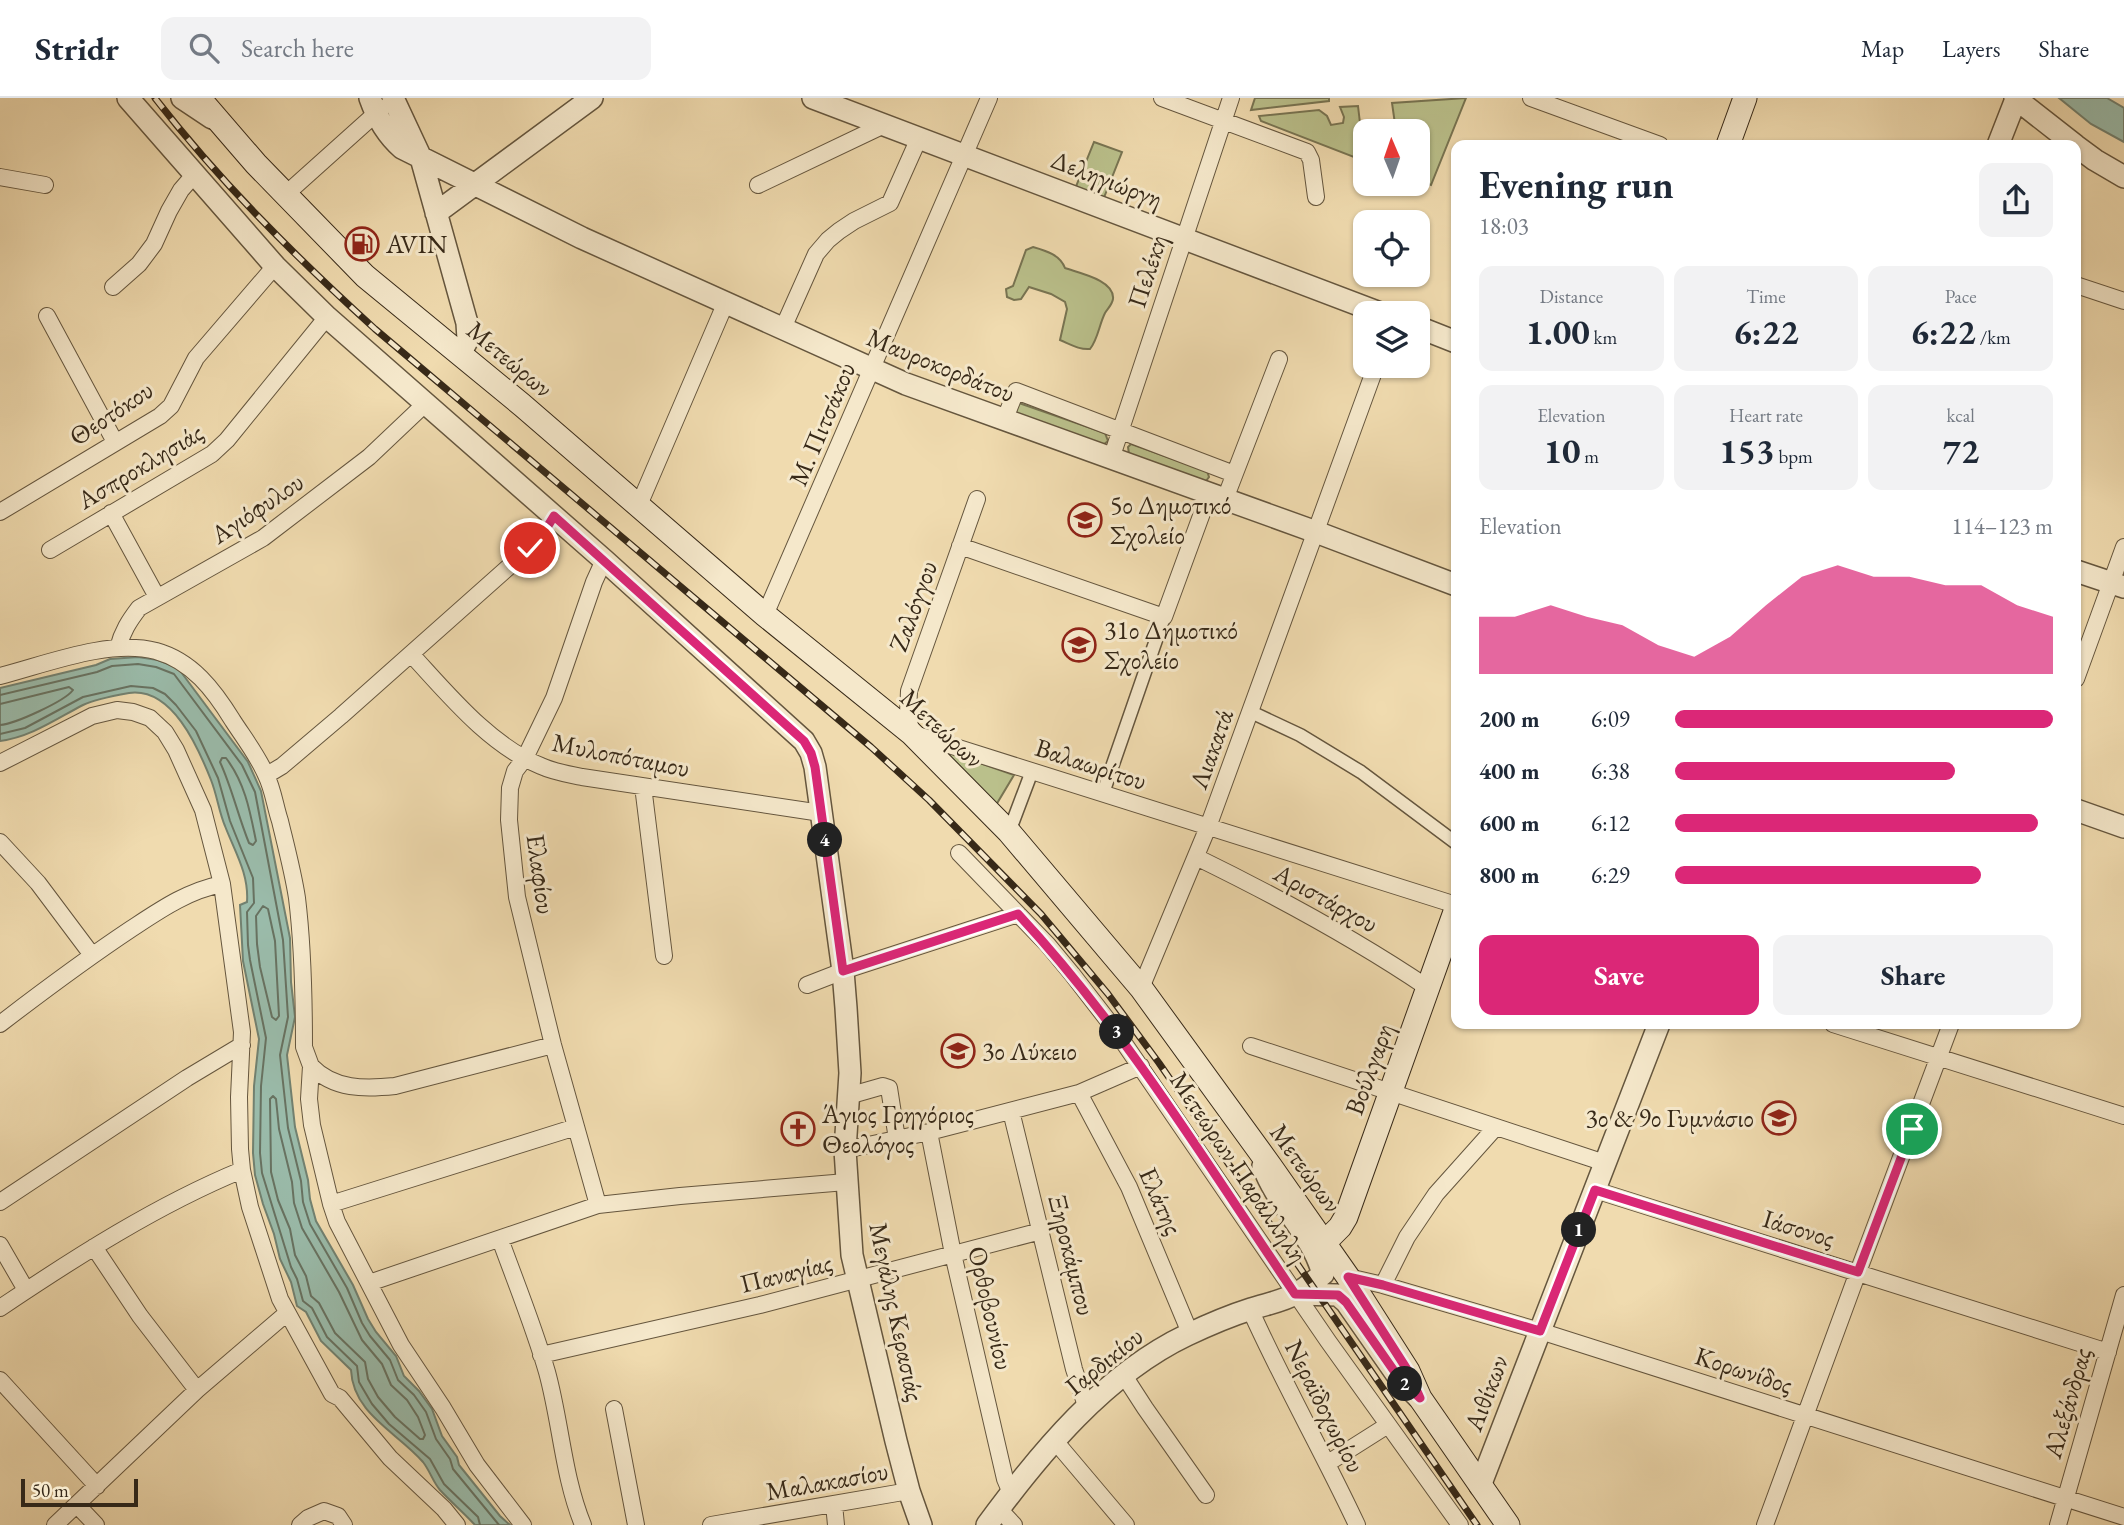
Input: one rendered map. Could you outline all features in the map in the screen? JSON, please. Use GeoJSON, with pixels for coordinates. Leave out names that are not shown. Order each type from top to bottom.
{"type":"FeatureCollection","features":[{"type":"Feature","properties":{"kind":"main road","name":"Μετεώρων"},"geometry":{"type":"LineString","coordinates":[[199,98],[285,195],[365,276],[639,505],[765,615],[911,733],[1009,832],[1141,988],[1325,1242],[1408,1371],[1420,1398],[1507,1525]]}},
{"type":"Feature","properties":{"kind":"main road"},"geometry":{"type":"LineString","coordinates":[[1730,140],[1745,98]]}},
{"type":"Feature","properties":{"kind":"main road","name":"Βούλγαρη"},"geometry":{"type":"LineString","coordinates":[[1325,1242],[1346,1217],[1451,921]]}},
{"type":"Feature","properties":{"kind":"street","name":"Μεγάλης Κερασιάς"},"geometry":{"type":"LineString","coordinates":[[128,98],[275,266],[327,317],[604,560],[804,741],[814,760],[843,971],[850,1059],[845,1150],[850,1240],[909,1492],[921,1525]]}},
{"type":"Feature","properties":{"kind":"street"},"geometry":{"type":"LineString","coordinates":[[182,98],[222,124]]}},
{"type":"Feature","properties":{"kind":"street"},"geometry":{"type":"LineString","coordinates":[[285,195],[373,107],[392,98],[421,158],[467,323],[468,339],[460,354]]}},
{"type":"Feature","properties":{"kind":"street"},"geometry":{"type":"LineString","coordinates":[[436,213],[592,98]]}},
{"type":"Feature","properties":{"kind":"street","name":"Δεληγιώργη"},"geometry":{"type":"LineString","coordinates":[[813,98],[1353,303]]}},
{"type":"Feature","properties":{"kind":"street","name":"Μ. Πιτσάκου"},"geometry":{"type":"LineString","coordinates":[[765,615],[989,98]]}},
{"type":"Feature","properties":{"kind":"street"},"geometry":{"type":"LineString","coordinates":[[1162,98],[1307,152],[1311,160],[1316,197]]}},
{"type":"Feature","properties":{"kind":"street","name":"Πελέκη"},"geometry":{"type":"LineString","coordinates":[[1111,459],[1231,98]]}},
{"type":"Feature","properties":{"kind":"street"},"geometry":{"type":"LineString","coordinates":[[1531,98],[1645,140]]}},
{"type":"Feature","properties":{"kind":"street"},"geometry":{"type":"LineString","coordinates":[[2000,140],[2016,98],[2069,140]]}},
{"type":"Feature","properties":{"kind":"street","name":"Μαυροκορδάτου"},"geometry":{"type":"LineString","coordinates":[[373,107],[389,136],[402,148],[582,238],[872,370],[1004,421],[1217,496],[1451,583]]}},
{"type":"Feature","properties":{"kind":"street"},"geometry":{"type":"LineString","coordinates":[[758,185],[884,125]]}},
{"type":"Feature","properties":{"kind":"street"},"geometry":{"type":"LineString","coordinates":[[783,328],[816,254],[846,226],[890,203],[919,138]]}},
{"type":"Feature","properties":{"kind":"street"},"geometry":{"type":"LineString","coordinates":[[2081,150],[2124,177]]}},
{"type":"Feature","properties":{"kind":"street"},"geometry":{"type":"LineString","coordinates":[[113,287],[139,264],[154,244],[181,190],[194,175]]}},
{"type":"Feature","properties":{"kind":"street"},"geometry":{"type":"LineString","coordinates":[[0,177],[45,185]]}},
{"type":"Feature","properties":{"kind":"street","name":"Θεοτόκου"},"geometry":{"type":"LineString","coordinates":[[1,510],[60,478],[151,422],[171,406],[196,358],[275,266]]}},
{"type":"Feature","properties":{"kind":"street"},"geometry":{"type":"LineString","coordinates":[[2081,287],[2124,302]]}},
{"type":"Feature","properties":{"kind":"street"},"geometry":{"type":"LineString","coordinates":[[639,505],[726,302]]}},
{"type":"Feature","properties":{"kind":"street"},"geometry":{"type":"LineString","coordinates":[[47,316],[115,442]]}},
{"type":"Feature","properties":{"kind":"street","name":"Ασπροκλησιάς"},"geometry":{"type":"LineString","coordinates":[[50,550],[212,454],[227,440],[327,317]]}},
{"type":"Feature","properties":{"kind":"street"},"geometry":{"type":"LineString","coordinates":[[1430,332],[1451,340]]}},
{"type":"Feature","properties":{"kind":"street"},"geometry":{"type":"LineString","coordinates":[[1103,793],[1164,617],[1217,496],[1234,474],[1279,359]]}},
{"type":"Feature","properties":{"kind":"street","name":"Λιακατά"},"geometry":{"type":"LineString","coordinates":[[1141,988],[1208,827],[1372,378]]}},
{"type":"Feature","properties":{"kind":"street"},"geometry":{"type":"LineString","coordinates":[[1004,421],[1016,391],[1234,474]]}},
{"type":"Feature","properties":{"kind":"street","name":"Αγιόφυλου"},"geometry":{"type":"LineString","coordinates":[[118,648],[128,621],[139,608],[263,538],[369,457],[426,403]]}},
{"type":"Feature","properties":{"kind":"street","name":"Ζαλόγγου"},"geometry":{"type":"LineString","coordinates":[[911,733],[909,691],[978,499]]}},
{"type":"Feature","properties":{"kind":"street"},"geometry":{"type":"LineString","coordinates":[[111,513],[157,597]]}},
{"type":"Feature","properties":{"kind":"street"},"geometry":{"type":"LineString","coordinates":[[267,775],[302,749],[530,548],[554,516]]}},
{"type":"Feature","properties":{"kind":"street"},"geometry":{"type":"LineString","coordinates":[[960,546],[1164,617]]}},
{"type":"Feature","properties":{"kind":"street"},"geometry":{"type":"LineString","coordinates":[[2081,668],[2117,585],[2124,547]]}},
{"type":"Feature","properties":{"kind":"street","name":"Ελαφίου"},"geometry":{"type":"LineString","coordinates":[[598,1205],[517,897],[509,820],[510,788],[515,771],[525,758],[554,698],[604,560]]}},
{"type":"Feature","properties":{"kind":"street"},"geometry":{"type":"LineString","coordinates":[[2081,573],[2117,585]]}},
{"type":"Feature","properties":{"kind":"street"},"geometry":{"type":"LineString","coordinates":[[0,676],[118,648],[155,651],[194,670],[221,702],[267,775],[297,899],[304,1047],[311,1066],[309,1100],[312,1125],[337,1222],[401,1345],[477,1465],[523,1525]]}},
{"type":"Feature","properties":{"kind":"street","name":"Μυλοπόταμου"},"geometry":{"type":"LineString","coordinates":[[411,654],[475,721],[495,738],[525,758],[555,772],[821,813]]}},
{"type":"Feature","properties":{"kind":"street"},"geometry":{"type":"LineString","coordinates":[[0,763],[102,712],[127,711],[150,718],[169,737],[192,783],[207,824],[222,884],[242,1045],[239,1097],[242,1170],[259,1239],[275,1285],[287,1313],[332,1394],[340,1398],[390,1458],[444,1509],[457,1525]]}},
{"type":"Feature","properties":{"kind":"street"},"geometry":{"type":"LineString","coordinates":[[1251,712],[1300,735],[1361,772],[1451,839]]}},
{"type":"Feature","properties":{"kind":"street","name":"Βαλαωρίτου"},"geometry":{"type":"LineString","coordinates":[[911,733],[1451,905]]}},
{"type":"Feature","properties":{"kind":"street"},"geometry":{"type":"LineString","coordinates":[[1009,832],[1032,771]]}},
{"type":"Feature","properties":{"kind":"street"},"geometry":{"type":"LineString","coordinates":[[643,786],[664,956]]}},
{"type":"Feature","properties":{"kind":"street"},"geometry":{"type":"LineString","coordinates":[[2081,812],[2124,827]]}},
{"type":"Feature","properties":{"kind":"street"},"geometry":{"type":"LineString","coordinates":[[0,842],[32,876],[92,955]]}},
{"type":"Feature","properties":{"kind":"street","name":"Μετεώρων Παράλληλη"},"geometry":{"type":"LineString","coordinates":[[959,853],[1072,974],[1141,1066],[1295,1294],[1460,1525]]}},
{"type":"Feature","properties":{"kind":"street","name":"Αριστάρχου"},"geometry":{"type":"LineString","coordinates":[[1196,856],[1319,919],[1428,988]]}},
{"type":"Feature","properties":{"kind":"street"},"geometry":{"type":"LineString","coordinates":[[0,1024],[92,955],[169,904],[190,893],[222,884]]}},
{"type":"Feature","properties":{"kind":"street"},"geometry":{"type":"LineString","coordinates":[[807,985],[1018,914]]}},
{"type":"Feature","properties":{"kind":"street","name":"Αιθίκων"},"geometry":{"type":"LineString","coordinates":[[1480,1486],[1657,1029]]}},
{"type":"Feature","properties":{"kind":"street"},"geometry":{"type":"LineString","coordinates":[[1849,1029],[2124,1116]]}},
{"type":"Feature","properties":{"kind":"street"},"geometry":{"type":"LineString","coordinates":[[1765,1525],[1949,1029]]}},
{"type":"Feature","properties":{"kind":"street"},"geometry":{"type":"LineString","coordinates":[[0,1202],[242,1045]]}},
{"type":"Feature","properties":{"kind":"street"},"geometry":{"type":"LineString","coordinates":[[311,1066],[330,1080],[347,1086],[396,1086],[554,1045]]}},
{"type":"Feature","properties":{"kind":"street"},"geometry":{"type":"LineString","coordinates":[[1251,1046],[1605,1163]]}},
{"type":"Feature","properties":{"kind":"street"},"geometry":{"type":"LineString","coordinates":[[845,1150],[929,1132],[1079,1093],[1141,1066]]}},
{"type":"Feature","properties":{"kind":"street"},"geometry":{"type":"LineString","coordinates":[[848,1096],[883,1086],[889,1088],[897,1139]]}},
{"type":"Feature","properties":{"kind":"street","name":"Ελάτης"},"geometry":{"type":"LineString","coordinates":[[1079,1093],[1129,1187],[1190,1333]]}},
{"type":"Feature","properties":{"kind":"street","name":"Ξηροκάμπου"},"geometry":{"type":"LineString","coordinates":[[1012,1111],[1074,1369],[1087,1409]]}},
{"type":"Feature","properties":{"kind":"street"},"geometry":{"type":"LineString","coordinates":[[331,1204],[576,1127]]}},
{"type":"Feature","properties":{"kind":"street"},"geometry":{"type":"LineString","coordinates":[[1383,1285],[1407,1237],[1437,1194],[1494,1128]]}},
{"type":"Feature","properties":{"kind":"street","name":"Ορθοβουνίου"},"geometry":{"type":"LineString","coordinates":[[929,1132],[953,1254],[1005,1479],[999,1509]]}},
{"type":"Feature","properties":{"kind":"street"},"geometry":{"type":"LineString","coordinates":[[1256,1148],[1268,1181],[1319,1261],[1323,1275],[1295,1294]]}},
{"type":"Feature","properties":{"kind":"street"},"geometry":{"type":"LineString","coordinates":[[0,1308],[94,1247],[193,1193],[242,1170]]}},
{"type":"Feature","properties":{"kind":"street"},"geometry":{"type":"LineString","coordinates":[[369,1283],[598,1205],[846,1182]]}},
{"type":"Feature","properties":{"kind":"street","name":"Ιάσονος"},"geometry":{"type":"LineString","coordinates":[[1595,1190],[2108,1352]]}},
{"type":"Feature","properties":{"kind":"street","name":"Παναγίας"},"geometry":{"type":"LineString","coordinates":[[541,1355],[760,1305],[1041,1231]]}},
{"type":"Feature","properties":{"kind":"street"},"geometry":{"type":"LineString","coordinates":[[500,1239],[541,1355],[558,1418],[572,1496],[583,1525]]}},
{"type":"Feature","properties":{"kind":"street"},"geometry":{"type":"LineString","coordinates":[[0,1245],[26,1290]]}},
{"type":"Feature","properties":{"kind":"street"},"geometry":{"type":"LineString","coordinates":[[94,1247],[140,1316],[197,1390]]}},
{"type":"Feature","properties":{"kind":"street","name":"Κορωνίδος"},"geometry":{"type":"LineString","coordinates":[[1348,1277],[1540,1331],[2124,1517]]}},
{"type":"Feature","properties":{"kind":"street"},"geometry":{"type":"LineString","coordinates":[[1295,1294],[1338,1295],[1346,1302],[1399,1378],[1420,1398]]}},
{"type":"Feature","properties":{"kind":"street","name":"Γαρδικίου"},"geometry":{"type":"LineString","coordinates":[[999,1509],[1055,1441],[1124,1374],[1161,1348],[1190,1333],[1295,1294]]}},
{"type":"Feature","properties":{"kind":"street","name":"Αλεξάνδρας"},"geometry":{"type":"LineString","coordinates":[[2057,1525],[2108,1352],[2119,1329],[2124,1295]]}},
{"type":"Feature","properties":{"kind":"street","name":"Νεραϊδοχωρίου"},"geometry":{"type":"LineString","coordinates":[[1251,1309],[1277,1368],[1328,1463],[1357,1525]]}},
{"type":"Feature","properties":{"kind":"street"},"geometry":{"type":"LineString","coordinates":[[55,1525],[197,1390],[287,1313]]}},
{"type":"Feature","properties":{"kind":"street"},"geometry":{"type":"LineString","coordinates":[[1124,1374],[1206,1495]]}},
{"type":"Feature","properties":{"kind":"street"},"geometry":{"type":"LineString","coordinates":[[0,1380],[97,1486]]}},
{"type":"Feature","properties":{"kind":"street"},"geometry":{"type":"LineString","coordinates":[[614,1409],[636,1525]]}},
{"type":"Feature","properties":{"kind":"street"},"geometry":{"type":"LineString","coordinates":[[1328,1463],[1388,1425]]}},
{"type":"Feature","properties":{"kind":"street"},"geometry":{"type":"LineString","coordinates":[[1055,1441],[1126,1525]]}},
{"type":"Feature","properties":{"kind":"street","name":"Μαλακασίου"},"geometry":{"type":"LineString","coordinates":[[711,1525],[909,1492]]}},
{"type":"Feature","properties":{"kind":"street"},"geometry":{"type":"LineString","coordinates":[[834,1504],[836,1525]]}},
{"type":"Feature","properties":{"kind":"street"},"geometry":{"type":"LineString","coordinates":[[77,1505],[96,1525]]}},
{"type":"Feature","properties":{"kind":"street"},"geometry":{"type":"LineString","coordinates":[[999,1509],[1014,1525]]}},
{"type":"Feature","properties":{"kind":"street"},"geometry":{"type":"LineString","coordinates":[[300,1525],[324,1511],[338,1516],[344,1525]]}},
{"type":"Feature","properties":{"kind":"green space"},"geometry":{"type":"Polygon","coordinates":[[[1255,98],[1329,98],[1329,101],[1251,110],[1255,98]]]}},
{"type":"Feature","properties":{"kind":"green space"},"geometry":{"type":"Polygon","coordinates":[[[1466,98],[1431,185],[1430,119],[1394,119],[1392,103],[1466,98]]]}},
{"type":"Feature","properties":{"kind":"green space"},"geometry":{"type":"Polygon","coordinates":[[[1358,106],[1360,119],[1353,119],[1353,157],[1261,121],[1259,116],[1319,110],[1327,116],[1331,125],[1343,123],[1340,107],[1358,106]]]}},
{"type":"Feature","properties":{"kind":"green space"},"geometry":{"type":"Polygon","coordinates":[[[1094,142],[1122,152],[1103,200],[1075,189],[1094,142]]]}},
{"type":"Feature","properties":{"kind":"green space"},"geometry":{"type":"Polygon","coordinates":[[[1033,247],[1056,257],[1065,268],[1102,282],[1112,292],[1113,299],[1090,349],[1078,348],[1060,340],[1067,309],[1065,302],[1029,287],[1021,299],[1007,297],[1006,289],[1013,286],[1026,250],[1033,247]]]}},
{"type":"Feature","properties":{"kind":"green space"},"geometry":{"type":"Polygon","coordinates":[[[1019,403],[1105,433],[1108,441],[1103,445],[1016,415],[1014,406],[1019,403]]]}},
{"type":"Feature","properties":{"kind":"green space"},"geometry":{"type":"Polygon","coordinates":[[[1131,444],[1207,471],[1209,477],[1203,482],[1129,454],[1128,447],[1131,444]]]}},
{"type":"Feature","properties":{"kind":"green space"},"geometry":{"type":"Polygon","coordinates":[[[946,753],[1014,775],[996,805],[946,753]]]}},
{"type":"Feature","properties":{"kind":"water"},"geometry":{"type":"Polygon","coordinates":[[[2059,98],[2107,98],[2124,108],[2124,142],[2091,124],[2059,98]]]}},
{"type":"Feature","properties":{"kind":"water"},"geometry":{"type":"Polygon","coordinates":[[[138,657],[158,660],[178,668],[248,762],[261,791],[290,938],[295,1017],[287,1055],[295,1127],[316,1221],[353,1285],[376,1332],[396,1356],[404,1376],[432,1409],[442,1436],[457,1457],[459,1465],[510,1525],[475,1525],[444,1494],[413,1451],[368,1411],[359,1399],[351,1370],[321,1341],[306,1312],[297,1306],[255,1175],[254,1086],[259,1039],[243,961],[240,905],[247,902],[246,882],[211,780],[191,736],[170,709],[158,699],[129,693],[87,703],[33,732],[0,741],[0,688],[96,665],[110,659],[138,657]]]}},
{"type":"Feature","properties":{"kind":"railway"},"geometry":{"type":"LineString","coordinates":[[155,98],[260,218],[375,329],[871,747],[929,800],[1041,914],[1108,994],[1159,1063],[1477,1525]]}},
{"type":"Feature","properties":{"kind":"place","name":"AVIN"},"geometry":{"type":"Point","coordinates":[362,244]}},
{"type":"Feature","properties":{"kind":"place","name":"5ο Δημοτικό Σχολείο"},"geometry":{"type":"Point","coordinates":[1085,520]}},
{"type":"Feature","properties":{"kind":"place","name":"31ο Δημοτικό Σχολείο"},"geometry":{"type":"Point","coordinates":[1079,645]}},
{"type":"Feature","properties":{"kind":"place","name":"3ο Λύκειο"},"geometry":{"type":"Point","coordinates":[958,1051]}},
{"type":"Feature","properties":{"kind":"place","name":"3ο & 9ο Γυμνάσιο"},"geometry":{"type":"Point","coordinates":[1779,1118]}},
{"type":"Feature","properties":{"kind":"place","name":"Άγιος Γρηγόριος Θεολόγος"},"geometry":{"type":"Point","coordinates":[798,1129]}},
{"type":"Feature","properties":{"kind":"route"},"geometry":{"type":"LineString","coordinates":[[530,548],[554,516],[804,741],[814,760],[843,971],[1018,914],[1048,945],[1113,1027],[1295,1294],[1338,1295],[1346,1302],[1399,1378],[1420,1398],[1408,1371],[1348,1277],[1540,1331],[1595,1190],[1858,1272],[1912,1129]]}}]}
